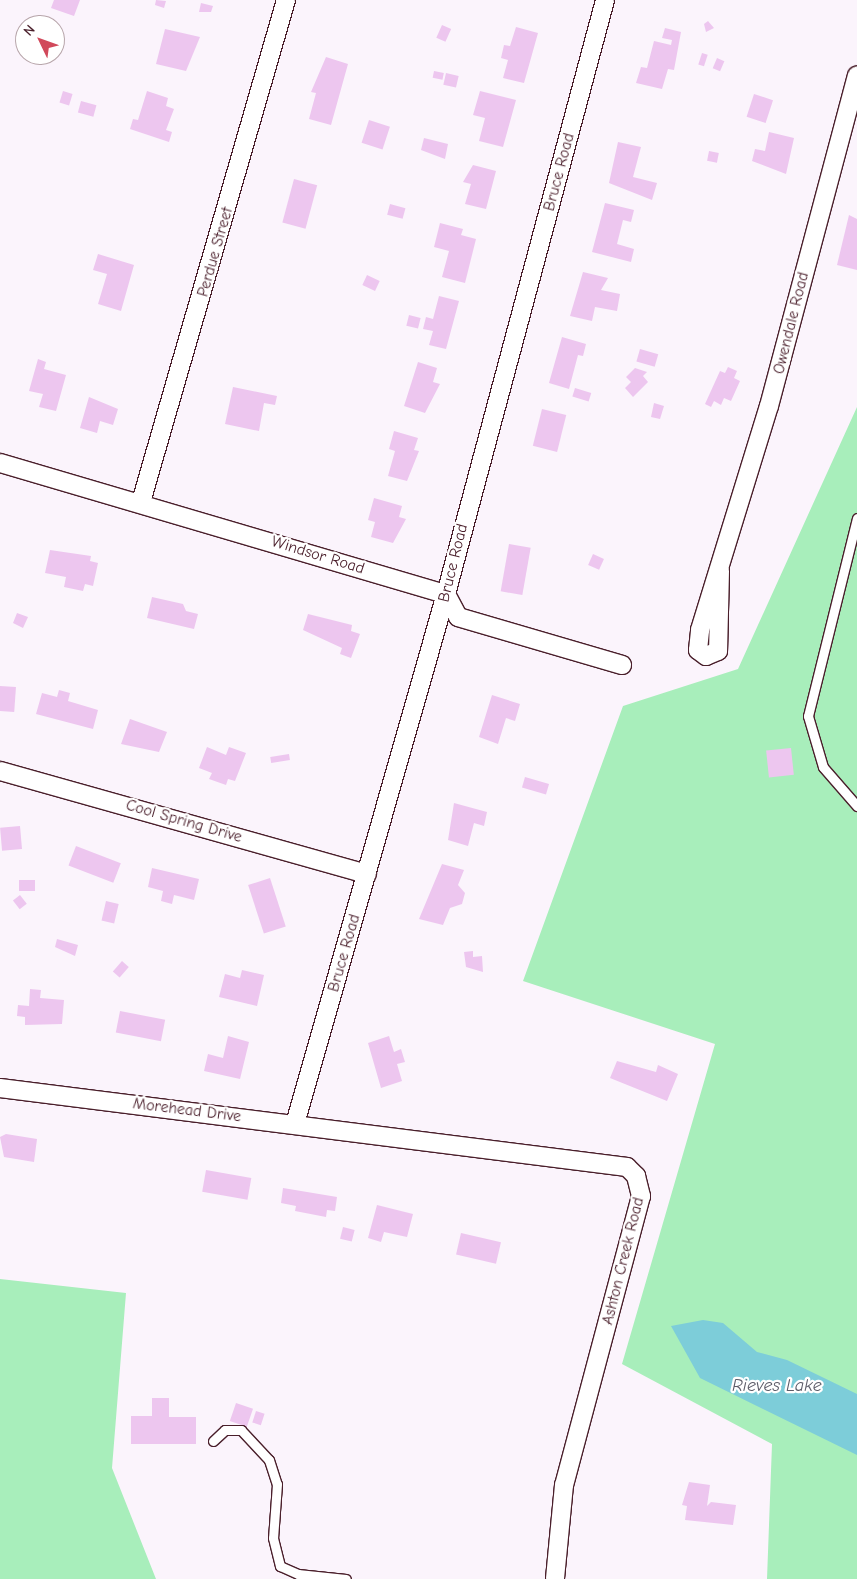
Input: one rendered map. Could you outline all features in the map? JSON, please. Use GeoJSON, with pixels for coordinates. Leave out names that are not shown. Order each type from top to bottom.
{"type":"FeatureCollection","features":[{"type":"Feature","properties":{"kind":"street","name":"Perdue Street"},"geometry":{"type":"LineString","coordinates":[[141,502],[286,0]]}},
{"type":"Feature","properties":{"kind":"street","name":"Bruce Road"},"geometry":{"type":"LineString","coordinates":[[295,1124],[446,594],[605,0]]}},
{"type":"Feature","properties":{"kind":"street","name":"Owendale Road"},"geometry":{"type":"LineString","coordinates":[[720,571],[789,336],[857,75]]}},
{"type":"Feature","properties":{"kind":"street","name":"Windsor Road"},"geometry":{"type":"LineString","coordinates":[[0,463],[141,502],[446,594]]}},
{"type":"Feature","properties":{"kind":"street"},"geometry":{"type":"LineString","coordinates":[[446,594],[458,617],[622,665]]}},
{"type":"Feature","properties":{"kind":"street","name":"Cool Spring Drive"},"geometry":{"type":"LineString","coordinates":[[0,770],[367,874]]}},
{"type":"Feature","properties":{"kind":"street","name":"Morehead Drive"},"geometry":{"type":"LineString","coordinates":[[0,1088],[374,1135]]}},
{"type":"Feature","properties":{"kind":"street","name":"Ashton Creek Road"},"geometry":{"type":"LineString","coordinates":[[374,1135],[619,1164],[636,1176],[640,1186],[617,1293],[564,1485],[555,1579]]}},
{"type":"Feature","properties":{"kind":"lane"},"geometry":{"type":"LineString","coordinates":[[857,518],[808,716],[823,767],[857,806]]}},
{"type":"Feature","properties":{"kind":"lane"},"geometry":{"type":"LineString","coordinates":[[213,1441],[225,1430],[240,1430],[269,1460],[277,1484],[273,1538],[280,1566],[298,1574],[346,1579]]}},
{"type":"Feature","properties":{"kind":"green space"},"geometry":{"type":"Polygon","coordinates":[[[857,407],[857,1579],[767,1579],[772,1444],[622,1364],[715,1044],[523,981],[623,706],[738,669],[857,407]]]}},
{"type":"Feature","properties":{"kind":"green space"},"geometry":{"type":"Polygon","coordinates":[[[0,1279],[126,1293],[112,1468],[156,1579],[0,1579],[0,1279]]]}},
{"type":"Feature","properties":{"kind":"water","name":"Rieves Lake"},"geometry":{"type":"Polygon","coordinates":[[[703,1320],[723,1323],[757,1352],[787,1360],[857,1394],[857,1455],[700,1378],[671,1326],[703,1320]]]}},
{"type":"Feature","properties":{"kind":"building"},"geometry":{"type":"Polygon","coordinates":[[[54,0],[80,0],[74,16],[51,8],[54,0]]]}},
{"type":"Feature","properties":{"kind":"building"},"geometry":{"type":"Polygon","coordinates":[[[156,0],[166,1],[164,8],[155,5],[156,0]]]}},
{"type":"Feature","properties":{"kind":"building"},"geometry":{"type":"Polygon","coordinates":[[[201,3],[213,6],[211,12],[199,12],[201,3]]]}},
{"type":"Feature","properties":{"kind":"building"},"geometry":{"type":"Polygon","coordinates":[[[708,21],[714,28],[706,32],[704,24],[708,21]]]}},
{"type":"Feature","properties":{"kind":"building"},"geometry":{"type":"Polygon","coordinates":[[[442,25],[451,29],[445,42],[436,38],[442,25]]]}},
{"type":"Feature","properties":{"kind":"building"},"geometry":{"type":"Polygon","coordinates":[[[516,27],[538,33],[524,83],[503,78],[508,60],[501,58],[504,45],[510,46],[516,27]]]}},
{"type":"Feature","properties":{"kind":"building"},"geometry":{"type":"Polygon","coordinates":[[[665,28],[681,32],[674,70],[668,69],[662,89],[636,83],[641,67],[647,68],[654,41],[671,45],[672,40],[662,38],[665,28]]]}},
{"type":"Feature","properties":{"kind":"building"},"geometry":{"type":"Polygon","coordinates":[[[165,29],[200,37],[186,71],[156,64],[165,29]]]}},
{"type":"Feature","properties":{"kind":"building"},"geometry":{"type":"Polygon","coordinates":[[[702,53],[708,55],[704,66],[698,64],[702,53]]]}},
{"type":"Feature","properties":{"kind":"building"},"geometry":{"type":"Polygon","coordinates":[[[326,57],[348,64],[331,125],[309,119],[316,93],[311,92],[326,57]]]}},
{"type":"Feature","properties":{"kind":"building"},"geometry":{"type":"Polygon","coordinates":[[[717,58],[724,61],[720,71],[713,68],[717,58]]]}},
{"type":"Feature","properties":{"kind":"building"},"geometry":{"type":"Polygon","coordinates":[[[434,71],[444,73],[442,80],[433,78],[434,71]]]}},
{"type":"Feature","properties":{"kind":"building"},"geometry":{"type":"Polygon","coordinates":[[[446,73],[459,76],[456,88],[443,85],[446,73]]]}},
{"type":"Feature","properties":{"kind":"building"},"geometry":{"type":"Polygon","coordinates":[[[63,91],[73,94],[69,105],[59,102],[63,91]]]}},
{"type":"Feature","properties":{"kind":"building"},"geometry":{"type":"Polygon","coordinates":[[[147,91],[168,98],[166,106],[174,109],[166,130],[172,132],[169,142],[130,129],[133,119],[138,120],[147,91]]]}},
{"type":"Feature","properties":{"kind":"building"},"geometry":{"type":"Polygon","coordinates":[[[480,91],[516,100],[503,147],[479,141],[485,118],[473,115],[480,91]]]}},
{"type":"Feature","properties":{"kind":"building"},"geometry":{"type":"Polygon","coordinates":[[[754,94],[773,100],[766,123],[747,117],[754,94]]]}},
{"type":"Feature","properties":{"kind":"building"},"geometry":{"type":"Polygon","coordinates":[[[81,101],[96,105],[93,117],[78,113],[81,101]]]}},
{"type":"Feature","properties":{"kind":"building"},"geometry":{"type":"Polygon","coordinates":[[[369,120],[390,127],[383,150],[362,143],[369,120]]]}},
{"type":"Feature","properties":{"kind":"building"},"geometry":{"type":"Polygon","coordinates":[[[769,132],[794,138],[786,174],[752,161],[755,149],[765,151],[769,132]]]}},
{"type":"Feature","properties":{"kind":"building"},"geometry":{"type":"Polygon","coordinates":[[[424,138],[448,144],[445,159],[421,150],[424,138]]]}},
{"type":"Feature","properties":{"kind":"building"},"geometry":{"type":"Polygon","coordinates":[[[618,142],[641,147],[633,177],[657,183],[652,200],[609,183],[618,142]]]}},
{"type":"Feature","properties":{"kind":"building"},"geometry":{"type":"Polygon","coordinates":[[[709,151],[719,153],[717,163],[707,161],[709,151]]]}},
{"type":"Feature","properties":{"kind":"building"},"geometry":{"type":"Polygon","coordinates":[[[473,165],[496,171],[486,209],[465,204],[471,184],[463,182],[473,165]]]}},
{"type":"Feature","properties":{"kind":"building"},"geometry":{"type":"Polygon","coordinates":[[[294,179],[317,185],[306,229],[282,222],[294,179]]]}},
{"type":"Feature","properties":{"kind":"building"},"geometry":{"type":"Polygon","coordinates":[[[605,203],[634,210],[631,222],[623,220],[617,244],[634,249],[631,262],[592,252],[605,203]]]}},
{"type":"Feature","properties":{"kind":"building"},"geometry":{"type":"Polygon","coordinates":[[[390,204],[405,208],[403,219],[387,215],[390,204]]]}},
{"type":"Feature","properties":{"kind":"building"},"geometry":{"type":"Polygon","coordinates":[[[849,215],[857,219],[857,270],[837,265],[849,215]]]}},
{"type":"Feature","properties":{"kind":"building"},"geometry":{"type":"Polygon","coordinates":[[[440,223],[463,229],[461,235],[476,239],[465,283],[442,277],[449,251],[434,247],[440,223]]]}},
{"type":"Feature","properties":{"kind":"building"},"geometry":{"type":"Polygon","coordinates":[[[98,254],[134,265],[121,311],[98,304],[107,274],[93,270],[98,254]]]}},
{"type":"Feature","properties":{"kind":"building"},"geometry":{"type":"Polygon","coordinates":[[[583,272],[608,278],[601,290],[620,294],[617,311],[595,307],[592,321],[570,316],[583,272]]]}},
{"type":"Feature","properties":{"kind":"building"},"geometry":{"type":"Polygon","coordinates":[[[367,275],[380,281],[375,291],[362,285],[367,275]]]}},
{"type":"Feature","properties":{"kind":"building"},"geometry":{"type":"Polygon","coordinates":[[[439,296],[459,301],[446,349],[429,345],[433,331],[423,329],[426,317],[433,319],[439,296]]]}},
{"type":"Feature","properties":{"kind":"building"},"geometry":{"type":"Polygon","coordinates":[[[409,315],[421,318],[418,329],[406,326],[409,315]]]}},
{"type":"Feature","properties":{"kind":"building"},"geometry":{"type":"Polygon","coordinates":[[[562,337],[586,344],[583,356],[578,355],[569,389],[549,383],[562,337]]]}},
{"type":"Feature","properties":{"kind":"building"},"geometry":{"type":"Polygon","coordinates":[[[640,349],[658,354],[655,367],[636,361],[640,349]]]}},
{"type":"Feature","properties":{"kind":"building"},"geometry":{"type":"Polygon","coordinates":[[[38,359],[46,362],[44,369],[66,375],[56,411],[39,407],[43,394],[29,391],[38,359]]]}},
{"type":"Feature","properties":{"kind":"building"},"geometry":{"type":"Polygon","coordinates":[[[418,362],[437,368],[433,382],[440,384],[425,413],[404,406],[418,362]]]}},
{"type":"Feature","properties":{"kind":"building"},"geometry":{"type":"Polygon","coordinates":[[[728,367],[737,371],[734,378],[740,381],[731,401],[724,398],[721,405],[714,401],[711,407],[705,404],[720,371],[725,373],[728,367]]]}},
{"type":"Feature","properties":{"kind":"building"},"geometry":{"type":"Polygon","coordinates":[[[635,368],[647,372],[643,376],[648,382],[633,397],[625,388],[631,382],[626,377],[635,368]]]}},
{"type":"Feature","properties":{"kind":"building"},"geometry":{"type":"Polygon","coordinates":[[[233,387],[277,396],[275,405],[264,403],[259,431],[225,424],[233,387]]]}},
{"type":"Feature","properties":{"kind":"building"},"geometry":{"type":"Polygon","coordinates":[[[575,388],[591,393],[589,402],[572,397],[575,388]]]}},
{"type":"Feature","properties":{"kind":"building"},"geometry":{"type":"Polygon","coordinates":[[[89,397],[118,409],[113,425],[100,421],[97,433],[80,428],[89,397]]]}},
{"type":"Feature","properties":{"kind":"building"},"geometry":{"type":"Polygon","coordinates":[[[654,403],[664,406],[660,419],[651,417],[654,403]]]}},
{"type":"Feature","properties":{"kind":"building"},"geometry":{"type":"Polygon","coordinates":[[[542,409],[566,415],[557,452],[533,446],[542,409]]]}},
{"type":"Feature","properties":{"kind":"building"},"geometry":{"type":"Polygon","coordinates":[[[394,431],[418,438],[414,450],[419,451],[407,481],[388,476],[395,451],[389,449],[394,431]]]}},
{"type":"Feature","properties":{"kind":"building"},"geometry":{"type":"Polygon","coordinates":[[[374,498],[402,506],[399,517],[406,519],[393,543],[371,537],[375,522],[368,520],[374,498]]]}},
{"type":"Feature","properties":{"kind":"building"},"geometry":{"type":"Polygon","coordinates":[[[509,544],[531,548],[522,595],[501,591],[509,544]]]}},
{"type":"Feature","properties":{"kind":"building"},"geometry":{"type":"Polygon","coordinates":[[[50,550],[91,556],[90,561],[98,563],[93,586],[85,584],[83,591],[64,587],[66,577],[45,573],[50,550]]]}},
{"type":"Feature","properties":{"kind":"building"},"geometry":{"type":"Polygon","coordinates":[[[593,554],[604,559],[599,570],[588,565],[593,554]]]}},
{"type":"Feature","properties":{"kind":"building"},"geometry":{"type":"Polygon","coordinates":[[[152,597],[183,604],[186,611],[198,614],[194,629],[147,618],[152,597]]]}},
{"type":"Feature","properties":{"kind":"building"},"geometry":{"type":"Polygon","coordinates":[[[17,613],[28,617],[23,628],[13,623],[17,613]]]}},
{"type":"Feature","properties":{"kind":"building"},"geometry":{"type":"Polygon","coordinates":[[[308,614],[352,625],[351,631],[360,634],[351,658],[340,654],[342,648],[303,630],[308,614]]]}},
{"type":"Feature","properties":{"kind":"building"},"geometry":{"type":"Polygon","coordinates":[[[0,686],[16,687],[14,712],[0,711],[0,686]]]}},
{"type":"Feature","properties":{"kind":"building"},"geometry":{"type":"Polygon","coordinates":[[[59,690],[70,693],[68,701],[98,710],[93,729],[36,714],[42,693],[57,697],[59,690]]]}},
{"type":"Feature","properties":{"kind":"building"},"geometry":{"type":"Polygon","coordinates":[[[492,695],[520,704],[515,721],[506,718],[498,744],[479,737],[492,695]]]}},
{"type":"Feature","properties":{"kind":"building"},"geometry":{"type":"Polygon","coordinates":[[[130,719],[167,732],[159,752],[121,744],[130,719]]]}},
{"type":"Feature","properties":{"kind":"building"},"geometry":{"type":"Polygon","coordinates":[[[207,747],[226,755],[229,747],[246,753],[235,781],[228,779],[226,785],[209,779],[212,773],[199,768],[207,747]]]}},
{"type":"Feature","properties":{"kind":"building"},"geometry":{"type":"Polygon","coordinates":[[[791,748],[794,775],[769,777],[766,751],[791,748]]]}},
{"type":"Feature","properties":{"kind":"building"},"geometry":{"type":"Polygon","coordinates":[[[289,754],[290,760],[271,763],[270,757],[289,754]]]}},
{"type":"Feature","properties":{"kind":"building"},"geometry":{"type":"Polygon","coordinates":[[[525,777],[549,784],[546,794],[522,788],[525,777]]]}},
{"type":"Feature","properties":{"kind":"building"},"geometry":{"type":"Polygon","coordinates":[[[454,803],[487,812],[484,826],[474,823],[468,846],[448,840],[454,803]]]}},
{"type":"Feature","properties":{"kind":"building"},"geometry":{"type":"Polygon","coordinates":[[[20,826],[22,849],[2,851],[0,828],[20,826]]]}},
{"type":"Feature","properties":{"kind":"building"},"geometry":{"type":"Polygon","coordinates":[[[76,846],[121,863],[113,883],[68,866],[76,846]]]}},
{"type":"Feature","properties":{"kind":"building"},"geometry":{"type":"Polygon","coordinates":[[[442,864],[464,870],[458,885],[465,893],[462,904],[450,908],[443,925],[419,919],[442,864]]]}},
{"type":"Feature","properties":{"kind":"building"},"geometry":{"type":"Polygon","coordinates":[[[152,868],[199,879],[194,900],[174,895],[172,904],[161,901],[163,891],[148,887],[152,868]]]}},
{"type":"Feature","properties":{"kind":"building"},"geometry":{"type":"Polygon","coordinates":[[[270,878],[286,927],[264,934],[248,885],[270,878]]]}},
{"type":"Feature","properties":{"kind":"building"},"geometry":{"type":"Polygon","coordinates":[[[19,880],[35,880],[35,891],[19,891],[19,880]]]}},
{"type":"Feature","properties":{"kind":"building"},"geometry":{"type":"Polygon","coordinates":[[[20,895],[27,904],[20,909],[13,901],[20,895]]]}},
{"type":"Feature","properties":{"kind":"building"},"geometry":{"type":"Polygon","coordinates":[[[106,901],[119,904],[114,923],[102,920],[106,901]]]}},
{"type":"Feature","properties":{"kind":"building"},"geometry":{"type":"Polygon","coordinates":[[[57,939],[78,945],[75,956],[55,947],[57,939]]]}},
{"type":"Feature","properties":{"kind":"building"},"geometry":{"type":"Polygon","coordinates":[[[473,951],[473,957],[482,956],[483,972],[466,967],[464,952],[473,951]]]}},
{"type":"Feature","properties":{"kind":"building"},"geometry":{"type":"Polygon","coordinates":[[[122,961],[129,967],[120,977],[113,972],[122,961]]]}},
{"type":"Feature","properties":{"kind":"building"},"geometry":{"type":"Polygon","coordinates":[[[242,970],[264,975],[257,1006],[219,997],[225,974],[240,978],[242,970]]]}},
{"type":"Feature","properties":{"kind":"building"},"geometry":{"type":"Polygon","coordinates":[[[30,989],[41,990],[40,998],[64,1000],[62,1024],[25,1025],[25,1017],[17,1016],[18,1005],[29,1006],[30,989]]]}},
{"type":"Feature","properties":{"kind":"building"},"geometry":{"type":"Polygon","coordinates":[[[120,1011],[165,1020],[161,1041],[116,1033],[120,1011]]]}},
{"type":"Feature","properties":{"kind":"building"},"geometry":{"type":"Polygon","coordinates":[[[228,1036],[249,1042],[240,1079],[204,1071],[208,1054],[223,1058],[228,1036]]]}},
{"type":"Feature","properties":{"kind":"building"},"geometry":{"type":"Polygon","coordinates":[[[389,1036],[394,1052],[401,1049],[405,1062],[397,1064],[402,1081],[381,1088],[368,1043],[389,1036]]]}},
{"type":"Feature","properties":{"kind":"building"},"geometry":{"type":"Polygon","coordinates":[[[617,1061],[656,1072],[658,1065],[678,1074],[667,1101],[610,1078],[617,1061]]]}},
{"type":"Feature","properties":{"kind":"building"},"geometry":{"type":"Polygon","coordinates":[[[6,1134],[37,1139],[34,1162],[4,1157],[0,1137],[6,1134]]]}},
{"type":"Feature","properties":{"kind":"building"},"geometry":{"type":"Polygon","coordinates":[[[206,1170],[251,1178],[247,1200],[202,1192],[206,1170]]]}},
{"type":"Feature","properties":{"kind":"building"},"geometry":{"type":"Polygon","coordinates":[[[283,1188],[337,1197],[335,1211],[327,1210],[326,1217],[295,1211],[296,1206],[281,1203],[283,1188]]]}},
{"type":"Feature","properties":{"kind":"building"},"geometry":{"type":"Polygon","coordinates":[[[377,1205],[413,1214],[407,1237],[384,1232],[381,1242],[368,1238],[377,1205]]]}},
{"type":"Feature","properties":{"kind":"building"},"geometry":{"type":"Polygon","coordinates":[[[343,1227],[355,1230],[352,1242],[340,1239],[343,1227]]]}},
{"type":"Feature","properties":{"kind":"building"},"geometry":{"type":"Polygon","coordinates":[[[461,1233],[501,1242],[496,1264],[456,1254],[461,1233]]]}},
{"type":"Feature","properties":{"kind":"building"},"geometry":{"type":"Polygon","coordinates":[[[152,1398],[169,1398],[169,1417],[196,1417],[196,1444],[131,1444],[131,1416],[152,1416],[152,1398]]]}},
{"type":"Feature","properties":{"kind":"building"},"geometry":{"type":"Polygon","coordinates":[[[236,1403],[253,1409],[247,1427],[230,1421],[236,1403]]]}},
{"type":"Feature","properties":{"kind":"building"},"geometry":{"type":"Polygon","coordinates":[[[256,1411],[265,1414],[261,1425],[252,1422],[256,1411]]]}},
{"type":"Feature","properties":{"kind":"building"},"geometry":{"type":"Polygon","coordinates":[[[689,1482],[710,1485],[707,1506],[711,1502],[736,1505],[733,1525],[685,1520],[687,1506],[682,1505],[689,1482]]]}}]}
